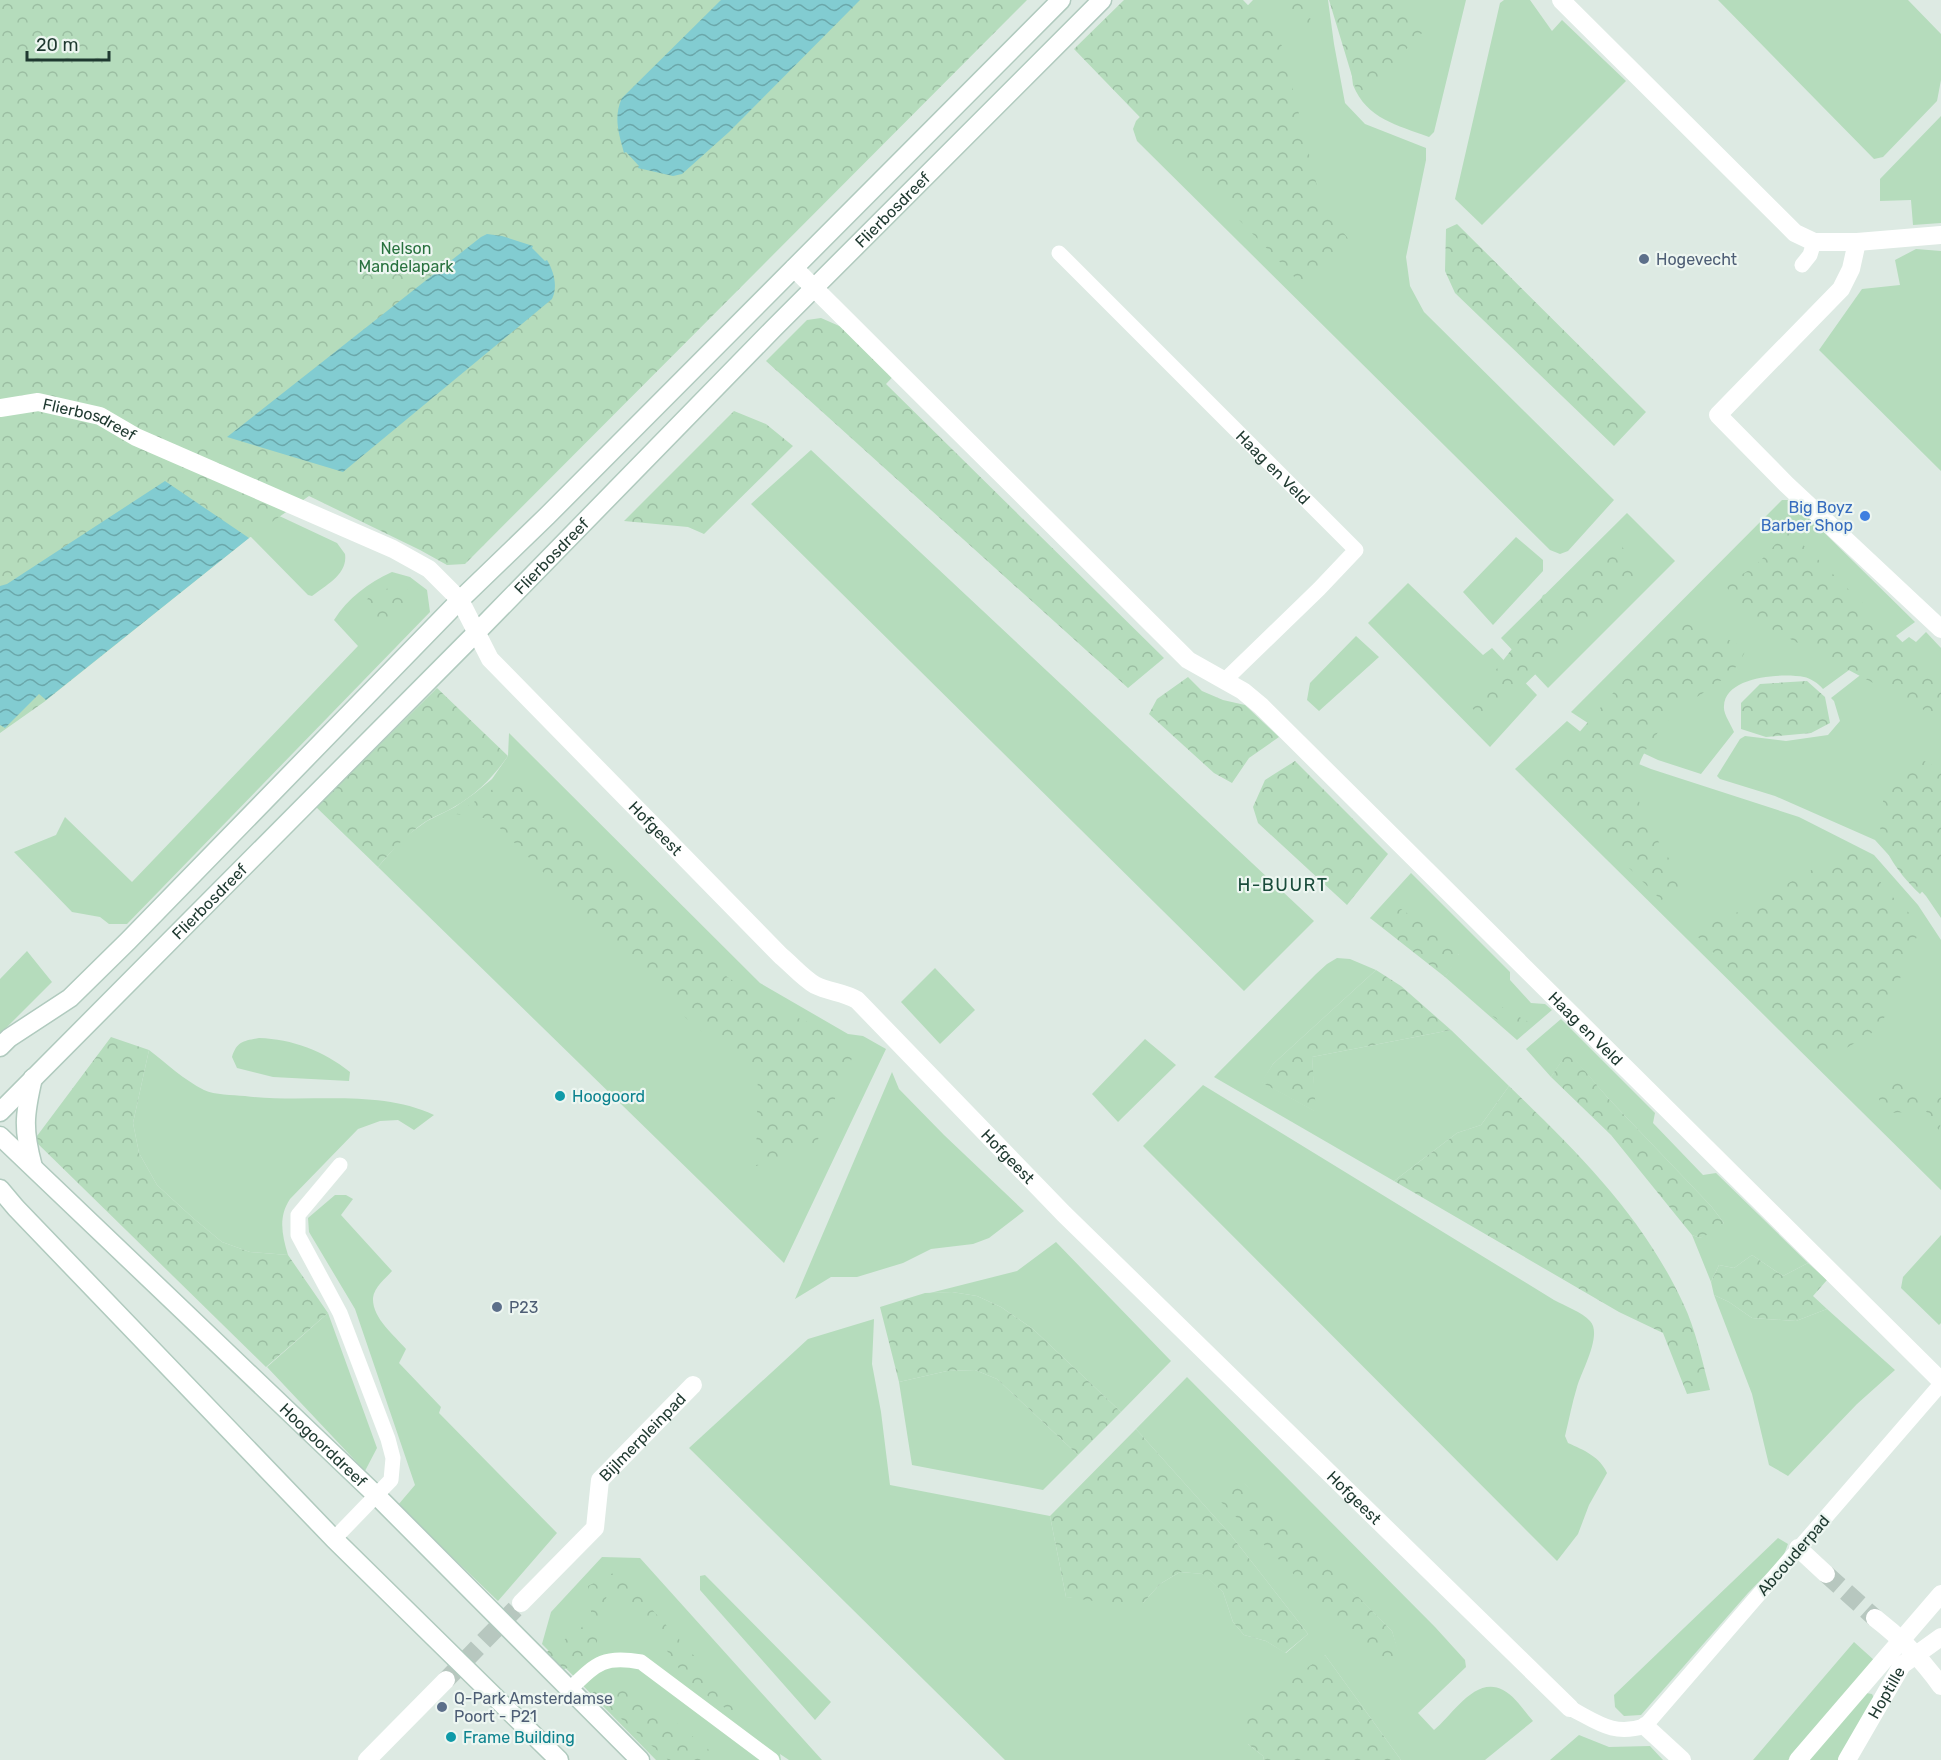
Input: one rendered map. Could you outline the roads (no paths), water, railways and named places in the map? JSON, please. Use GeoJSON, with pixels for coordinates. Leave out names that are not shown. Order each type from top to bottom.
{"type":"FeatureCollection","features":[{"type":"Feature","properties":{"kind":"street","name":"Flierbosdreef"},"geometry":{"type":"LineString","coordinates":[[0,1047],[9,1038],[70,998],[128,941],[460,600],[547,516],[1061,0]]}},
{"type":"Feature","properties":{"kind":"street","name":"Flierbosdreef"},"geometry":{"type":"LineString","coordinates":[[0,1112],[477,632],[773,329],[1102,0]]}},
{"type":"Feature","properties":{"kind":"street"},"geometry":{"type":"LineString","coordinates":[[1562,0],[1795,232],[1814,242],[1857,242],[1941,235]]}},
{"type":"Feature","properties":{"kind":"street"},"geometry":{"type":"LineString","coordinates":[[1857,242],[1851,269],[1841,289],[1718,415],[1786,484],[1941,629]]}},
{"type":"Feature","properties":{"kind":"street","name":"Haag en Veld"},"geometry":{"type":"LineString","coordinates":[[794,268],[1188,660],[1243,692],[1261,706],[1922,1360],[1941,1383]]}},
{"type":"Feature","properties":{"kind":"street","name":"Flierbosdreef"},"geometry":{"type":"LineString","coordinates":[[0,408],[38,402],[100,416],[136,437],[393,549],[429,569],[460,600]]}},
{"type":"Feature","properties":{"kind":"street","name":"Hofgeest"},"geometry":{"type":"LineString","coordinates":[[460,600],[490,659],[781,956],[813,984],[830,991],[847,994],[857,1000],[1064,1214],[1570,1708]]}},
{"type":"Feature","properties":{"kind":"street"},"geometry":{"type":"LineString","coordinates":[[33,1078],[25,1110],[26,1141],[33,1167]]}},
{"type":"Feature","properties":{"kind":"street","name":"Hoogoorddreef"},"geometry":{"type":"LineString","coordinates":[[0,1136],[376,1495],[640,1760]]}},
{"type":"Feature","properties":{"kind":"street"},"geometry":{"type":"LineString","coordinates":[[0,1189],[8,1206],[334,1539],[559,1760]]}},
{"type":"Feature","properties":{"kind":"street","name":"Bijlmerpleinpad"},"geometry":{"type":"LineString","coordinates":[[521,1603],[595,1527],[600,1480],[693,1386]]}},
{"type":"Feature","properties":{"kind":"street"},"geometry":{"type":"LineString","coordinates":[[1798,1548],[1826,1574]]}},
{"type":"Feature","properties":{"kind":"street"},"geometry":{"type":"LineString","coordinates":[[1798,1760],[1941,1594]]}},
{"type":"Feature","properties":{"kind":"street"},"geometry":{"type":"LineString","coordinates":[[1875,1618],[1903,1640],[1941,1686]]}},
{"type":"Feature","properties":{"kind":"street","name":"Hoptille"},"geometry":{"type":"LineString","coordinates":[[1846,1760],[1902,1665],[1941,1637]]}},
{"type":"Feature","properties":{"kind":"street"},"geometry":{"type":"LineString","coordinates":[[367,1760],[446,1680]]}},
{"type":"Feature","properties":{"kind":"street"},"geometry":{"type":"LineString","coordinates":[[1645,1726],[1682,1760]]}},
{"type":"Feature","properties":{"kind":"lane"},"geometry":{"type":"LineString","coordinates":[[1802,265],[1810,255],[1814,242]]}},
{"type":"Feature","properties":{"kind":"lane","name":"Haag en Veld"},"geometry":{"type":"LineString","coordinates":[[1059,253],[1356,550],[1224,681]]}},
{"type":"Feature","properties":{"kind":"lane"},"geometry":{"type":"LineString","coordinates":[[334,1539],[391,1480],[393,1458],[388,1439],[340,1313],[298,1235],[298,1215],[340,1165]]}},
{"type":"Feature","properties":{"kind":"lane","name":"Abcouderpad"},"geometry":{"type":"LineString","coordinates":[[1645,1726],[1941,1383]]}},
{"type":"Feature","properties":{"kind":"lane"},"geometry":{"type":"LineString","coordinates":[[570,1689],[596,1664],[623,1659],[640,1662],[772,1760]]}},
{"type":"Feature","properties":{"kind":"lane"},"geometry":{"type":"LineString","coordinates":[[1570,1708],[1611,1729],[1629,1731],[1645,1726]]}},
{"type":"Feature","properties":{"kind":"water"},"geometry":{"type":"Polygon","coordinates":[[[721,0],[860,0],[729,132],[682,174],[673,176],[638,168],[639,166],[626,152],[624,153],[620,139],[617,119],[622,98],[721,0]]]}},
{"type":"Feature","properties":{"kind":"water"},"geometry":{"type":"Polygon","coordinates":[[[487,234],[502,236],[533,246],[532,248],[545,261],[547,260],[554,279],[555,289],[552,299],[343,472],[227,437],[481,237],[487,234]]]}},
{"type":"Feature","properties":{"kind":"water"},"geometry":{"type":"Polygon","coordinates":[[[165,481],[249,538],[46,700],[39,694],[5,728],[0,725],[0,586],[7,584],[165,481]]]}},
{"type":"Feature","properties":{"kind":"tunnel"},"geometry":{"type":"LineString","coordinates":[[1826,1574],[1875,1618]]}},
{"type":"Feature","properties":{"kind":"tunnel"},"geometry":{"type":"LineString","coordinates":[[446,1680],[521,1603]]}},
{"type":"Feature","properties":{"kind":"place","name":"Hogevecht"},"geometry":{"type":"Point","coordinates":[1644,259]}},
{"type":"Feature","properties":{"kind":"place","name":"Big Boyz Barber Shop"},"geometry":{"type":"Point","coordinates":[1865,516]}},
{"type":"Feature","properties":{"kind":"place","name":"Hoogoord"},"geometry":{"type":"Point","coordinates":[560,1096]}},
{"type":"Feature","properties":{"kind":"place","name":"P23"},"geometry":{"type":"Point","coordinates":[497,1307]}},
{"type":"Feature","properties":{"kind":"place","name":"Q-Park Amsterdamse Poort - P21"},"geometry":{"type":"Point","coordinates":[442,1707]}},
{"type":"Feature","properties":{"kind":"place","name":"Frame Building"},"geometry":{"type":"Point","coordinates":[451,1737]}},
{"type":"Feature","properties":{"kind":"district","name":"H-BUURT"},"geometry":{"type":"Point","coordinates":[1283,885]}},
{"type":"Feature","properties":{"kind":"park label","name":"Nelson Mandelapark"},"geometry":{"type":"Point","coordinates":[406,257]}}]}
